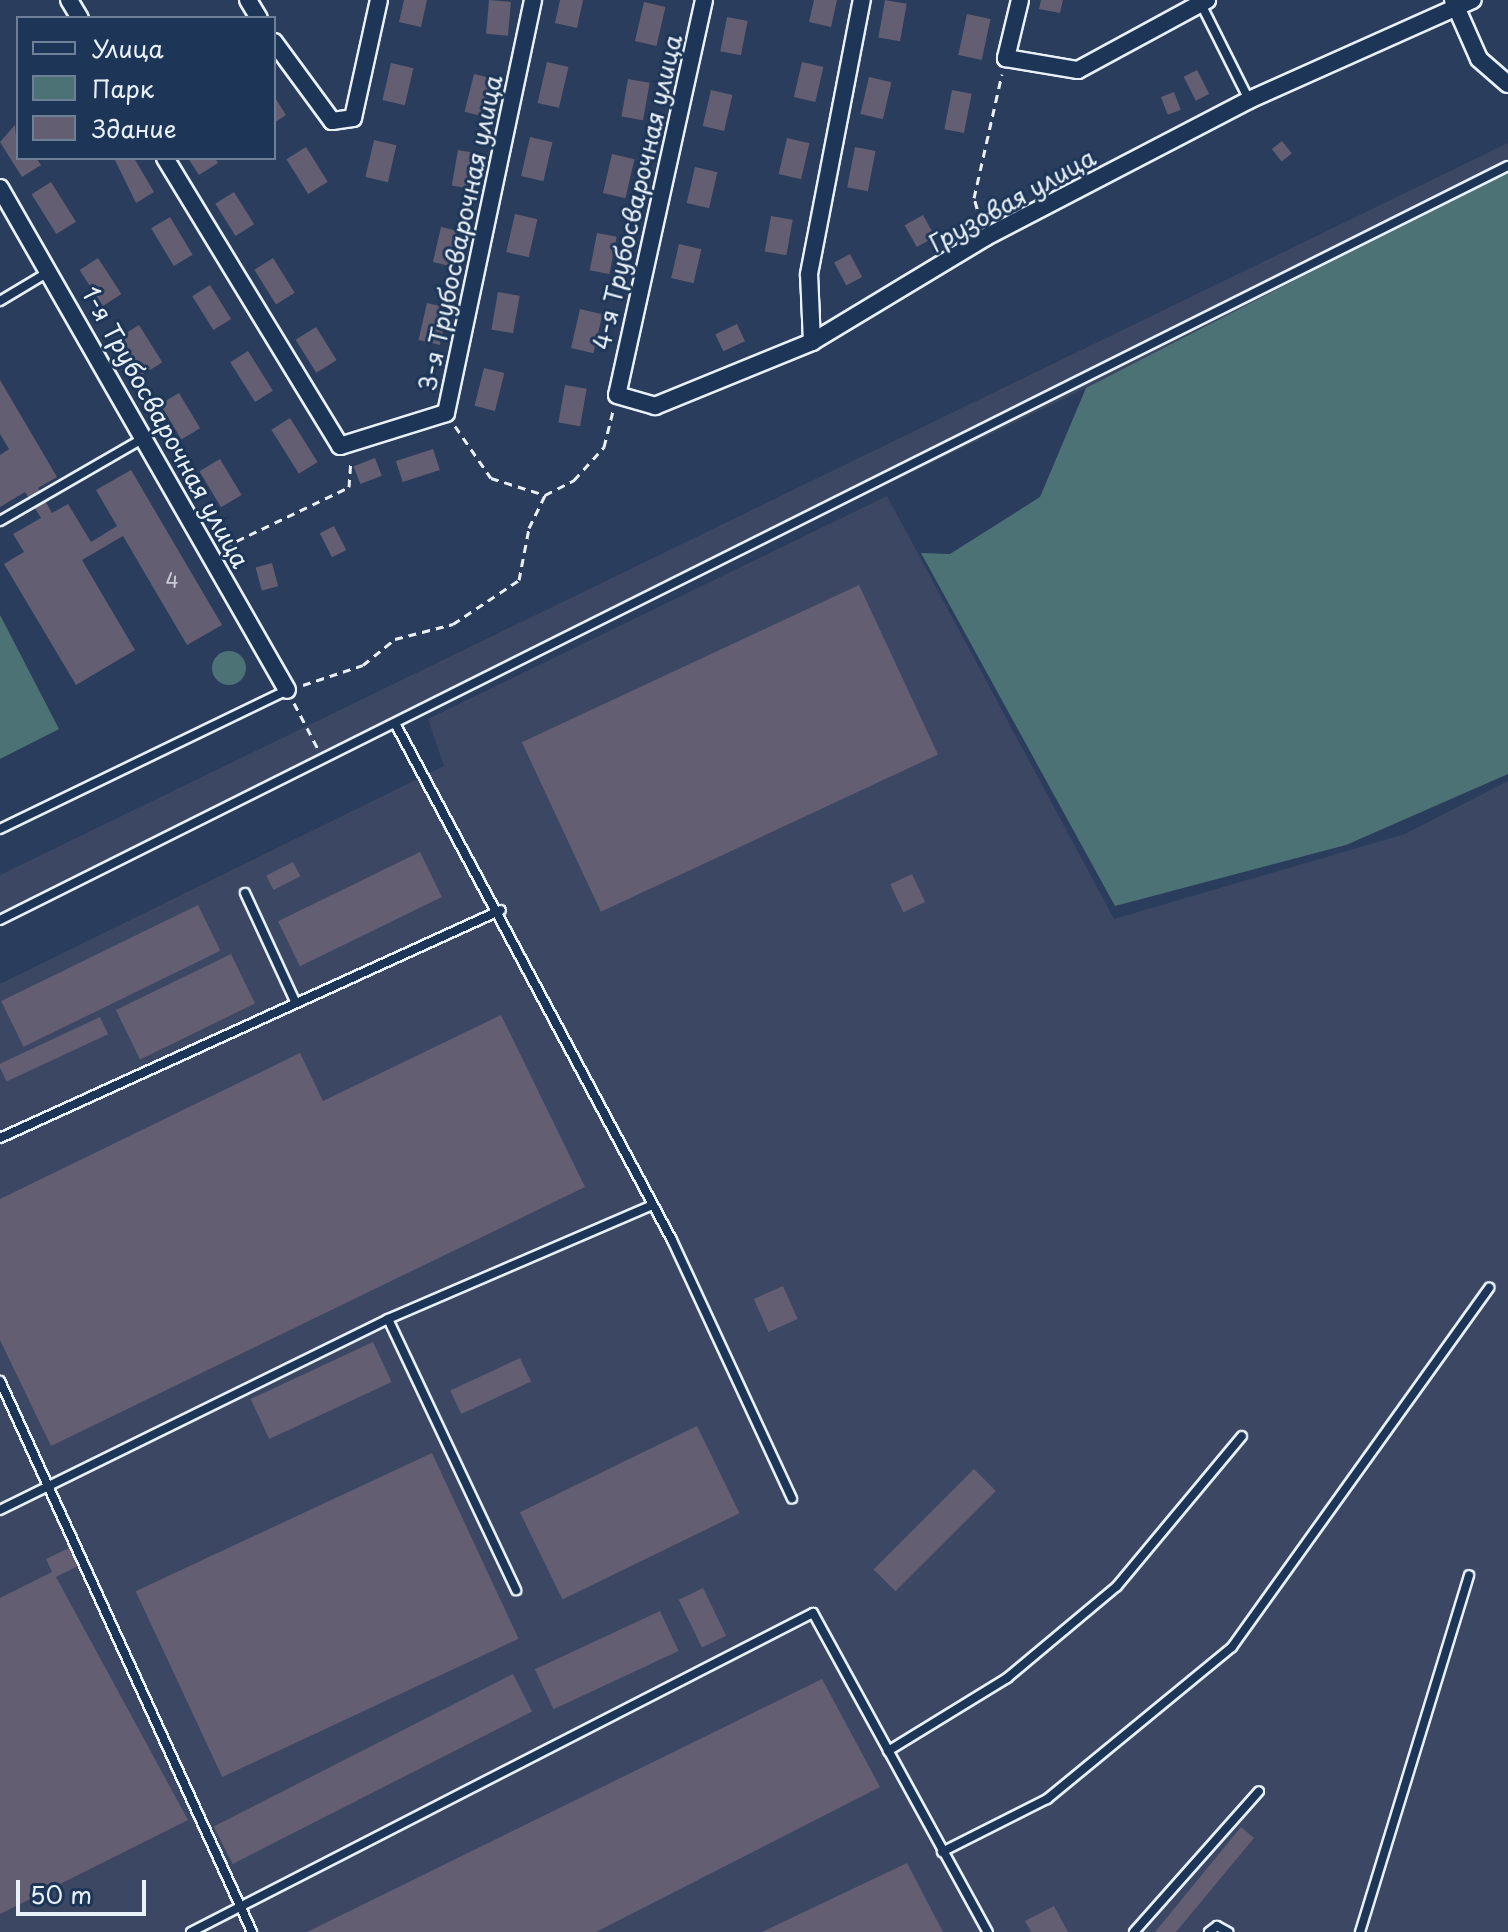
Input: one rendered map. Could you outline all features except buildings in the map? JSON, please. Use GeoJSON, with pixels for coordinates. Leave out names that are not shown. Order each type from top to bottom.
{"type":"FeatureCollection","features":[{"type":"Feature","properties":{"kind":"street"},"geometry":{"type":"LineString","coordinates":[[276,45],[332,121],[353,118],[379,0]]}},
{"type":"Feature","properties":{"kind":"street","name":"3-я Трубосварочная улица"},"geometry":{"type":"LineString","coordinates":[[346,444],[446,413],[533,0]]}},
{"type":"Feature","properties":{"kind":"street","name":"4-я Трубосварочная улица"},"geometry":{"type":"LineString","coordinates":[[617,395],[704,0]]}},
{"type":"Feature","properties":{"kind":"street"},"geometry":{"type":"LineString","coordinates":[[812,342],[809,274],[862,0]]}},
{"type":"Feature","properties":{"kind":"street"},"geometry":{"type":"LineString","coordinates":[[1020,0],[1006,58],[1078,70],[1204,2]]}},
{"type":"Feature","properties":{"kind":"street","name":"Грузовая улица"},"geometry":{"type":"LineString","coordinates":[[617,395],[655,406],[812,342],[986,237],[1249,100],[1454,4],[1473,0]]}},
{"type":"Feature","properties":{"kind":"street"},"geometry":{"type":"LineString","coordinates":[[1454,4],[1479,59],[1508,84]]}},
{"type":"Feature","properties":{"kind":"street"},"geometry":{"type":"LineString","coordinates":[[166,160],[346,444]]}},
{"type":"Feature","properties":{"kind":"street","name":"1-я Трубосварочная улица"},"geometry":{"type":"LineString","coordinates":[[0,188],[287,690]]}},
{"type":"Feature","properties":{"kind":"lane"},"geometry":{"type":"LineString","coordinates":[[1204,2],[1249,100]]}},
{"type":"Feature","properties":{"kind":"lane"},"geometry":{"type":"LineString","coordinates":[[0,920],[397,727],[1508,166]]}},
{"type":"Feature","properties":{"kind":"lane"},"geometry":{"type":"LineString","coordinates":[[0,301],[50,271]]}},
{"type":"Feature","properties":{"kind":"lane"},"geometry":{"type":"LineString","coordinates":[[0,521],[144,438]]}},
{"type":"Feature","properties":{"kind":"lane"},"geometry":{"type":"LineString","coordinates":[[0,829],[287,690]]}},
{"type":"Feature","properties":{"kind":"lane"},"geometry":{"type":"LineString","coordinates":[[397,727],[501,910],[650,1206],[792,1499]]}},
{"type":"Feature","properties":{"kind":"lane"},"geometry":{"type":"LineString","coordinates":[[245,893],[294,999]]}},
{"type":"Feature","properties":{"kind":"lane"},"geometry":{"type":"LineString","coordinates":[[0,1138],[294,999],[501,910]]}},
{"type":"Feature","properties":{"kind":"lane"},"geometry":{"type":"LineString","coordinates":[[0,1510],[388,1319],[650,1206]]}},
{"type":"Feature","properties":{"kind":"lane"},"geometry":{"type":"LineString","coordinates":[[942,1852],[1047,1799],[1232,1647],[1489,1288]]}},
{"type":"Feature","properties":{"kind":"lane"},"geometry":{"type":"LineString","coordinates":[[388,1319],[516,1590]]}},
{"type":"Feature","properties":{"kind":"lane"},"geometry":{"type":"LineString","coordinates":[[0,1381],[199,1823],[243,1904],[252,1932]]}},
{"type":"Feature","properties":{"kind":"lane"},"geometry":{"type":"LineString","coordinates":[[888,1751],[1007,1678],[1117,1586],[1242,1436]]}},
{"type":"Feature","properties":{"kind":"lane"},"geometry":{"type":"LineString","coordinates":[[1360,1932],[1469,1575]]}},
{"type":"Feature","properties":{"kind":"lane"},"geometry":{"type":"LineString","coordinates":[[191,1932],[813,1613],[988,1932]]}},
{"type":"Feature","properties":{"kind":"lane"},"geometry":{"type":"LineString","coordinates":[[1134,1932],[1259,1791]]}},
{"type":"Feature","properties":{"kind":"lane"},"geometry":{"type":"LineString","coordinates":[[1209,1932],[1217,1926],[1228,1932]]}},
{"type":"Feature","properties":{"kind":"path"},"geometry":{"type":"LineString","coordinates":[[986,237],[974,198],[1006,58]]}},
{"type":"Feature","properties":{"kind":"path"},"geometry":{"type":"LineString","coordinates":[[287,690],[363,665],[395,639],[453,624],[519,580],[529,528],[545,495],[574,480],[604,447],[617,395]]}},
{"type":"Feature","properties":{"kind":"path"},"geometry":{"type":"LineString","coordinates":[[446,413],[491,478],[545,495]]}},
{"type":"Feature","properties":{"kind":"path"},"geometry":{"type":"LineString","coordinates":[[210,554],[349,487],[346,444]]}},
{"type":"Feature","properties":{"kind":"path"},"geometry":{"type":"LineString","coordinates":[[298,711],[308,731]]}},
{"type":"Feature","properties":{"kind":"shaded area"},"geometry":{"type":"Polygon","coordinates":[[[1508,143],[1508,170],[1086,388],[0,914],[0,875],[1508,143]]]}},
{"type":"Feature","properties":{"kind":"shaded area"},"geometry":{"type":"Polygon","coordinates":[[[887,496],[1114,919],[1405,834],[1508,781],[1508,1932],[0,1932],[0,984],[444,766],[428,719],[887,496]]]}},
{"type":"Feature","properties":{"kind":"green space"},"geometry":{"type":"Polygon","coordinates":[[[1508,170],[1508,774],[1346,845],[1115,906],[921,553],[950,554],[1040,497],[1086,388],[1508,170]]]}},
{"type":"Feature","properties":{"kind":"green space"},"geometry":{"type":"Polygon","coordinates":[[[0,615],[59,729],[0,759],[0,615]]]}},
{"type":"Feature","properties":{"kind":"green space"},"geometry":{"type":"Polygon","coordinates":[[[229,651],[241,656],[246,668],[241,680],[229,685],[217,680],[212,668],[217,656],[229,651]]]}}]}
